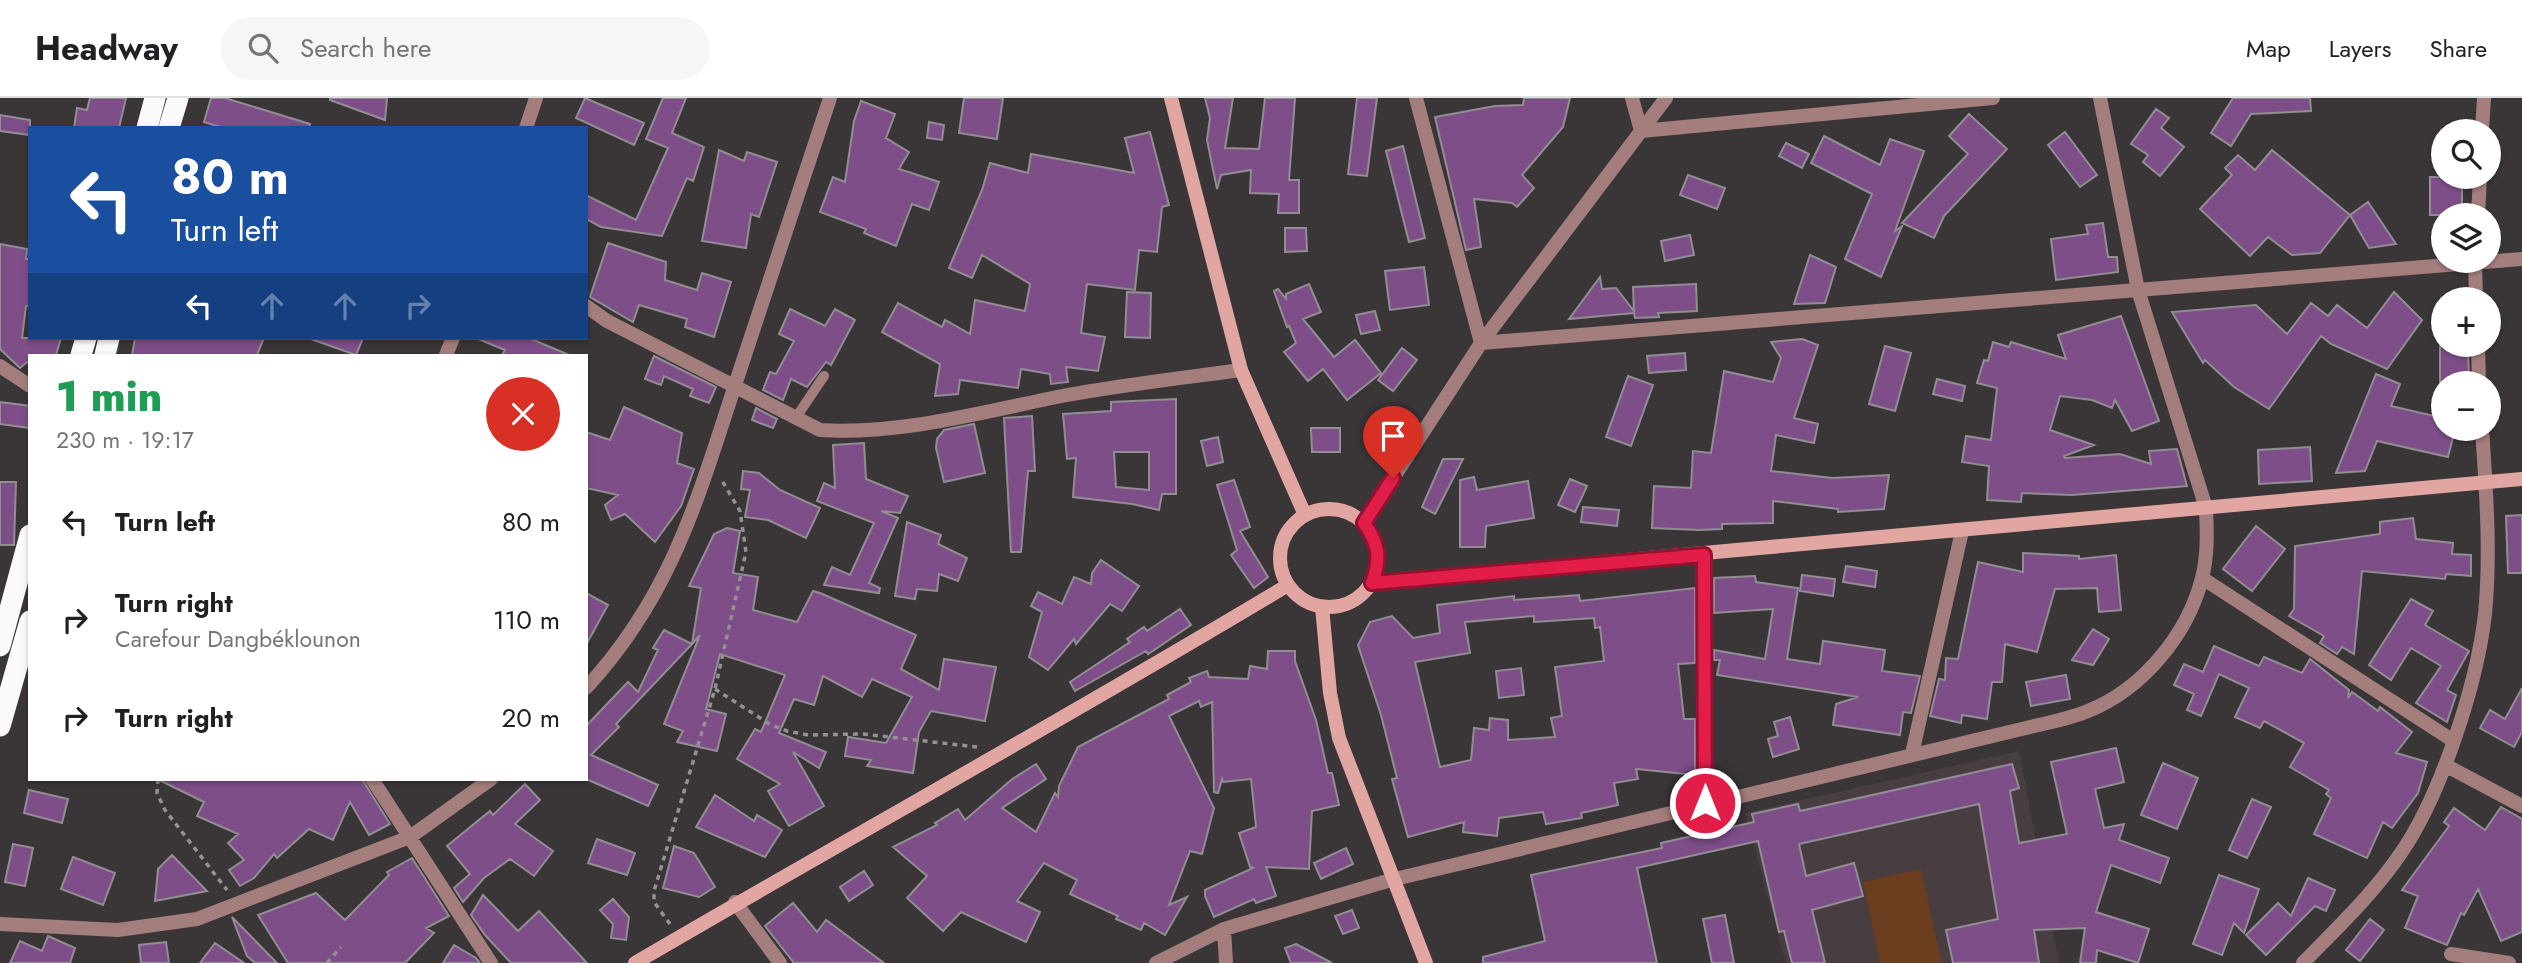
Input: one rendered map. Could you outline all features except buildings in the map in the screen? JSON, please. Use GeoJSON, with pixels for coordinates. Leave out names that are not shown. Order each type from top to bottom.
{"type":"FeatureCollection","features":[{"type":"Feature","properties":{"kind":"highway"},"geometry":{"type":"LineString","coordinates":[[148,126],[155,98]]}},
{"type":"Feature","properties":{"kind":"highway"},"geometry":{"type":"LineString","coordinates":[[170,126],[178,98]]}},
{"type":"Feature","properties":{"kind":"highway"},"geometry":{"type":"LineString","coordinates":[[1,640],[28,542]]}},
{"type":"Feature","properties":{"kind":"highway"},"geometry":{"type":"LineString","coordinates":[[0,726],[26,645]]}},
{"type":"Feature","properties":{"kind":"main road"},"geometry":{"type":"LineString","coordinates":[[1171,98],[1241,370],[1305,515]]}},
{"type":"Feature","properties":{"kind":"main road"},"geometry":{"type":"LineString","coordinates":[[1372,583],[2522,479]]}},
{"type":"Feature","properties":{"kind":"main road"},"geometry":{"type":"LineString","coordinates":[[1317,510],[1342,510],[1364,523],[1379,552],[1378,568],[1372,583],[1359,598],[1341,606],[1322,607],[1308,603],[1287,585],[1281,570],[1280,554],[1283,539],[1292,525],[1317,510]]}},
{"type":"Feature","properties":{"kind":"main road"},"geometry":{"type":"LineString","coordinates":[[635,963],[735,902],[1146,671],[1287,585]]}},
{"type":"Feature","properties":{"kind":"main road"},"geometry":{"type":"LineString","coordinates":[[1322,607],[1330,693],[1339,738],[1391,880],[1426,963]]}},
{"type":"Feature","properties":{"kind":"street"},"geometry":{"type":"LineString","coordinates":[[527,126],[536,98]]}},
{"type":"Feature","properties":{"kind":"street"},"geometry":{"type":"LineString","coordinates":[[588,685],[643,615],[677,551],[712,463],[734,386],[830,98]]}},
{"type":"Feature","properties":{"kind":"street"},"geometry":{"type":"LineString","coordinates":[[1416,98],[1481,343]]}},
{"type":"Feature","properties":{"kind":"street"},"geometry":{"type":"LineString","coordinates":[[1632,98],[1641,131]]}},
{"type":"Feature","properties":{"kind":"street"},"geometry":{"type":"LineString","coordinates":[[1364,523],[1481,343],[1665,98]]}},
{"type":"Feature","properties":{"kind":"street"},"geometry":{"type":"LineString","coordinates":[[1641,131],[1993,98]]}},
{"type":"Feature","properties":{"kind":"street"},"geometry":{"type":"LineString","coordinates":[[1156,963],[1224,929],[1391,880],[2089,711],[2131,686],[2176,639],[2202,578],[2207,536],[2206,508],[2138,290],[2100,98]]}},
{"type":"Feature","properties":{"kind":"street"},"geometry":{"type":"LineString","coordinates":[[2483,119],[2484,98]]}},
{"type":"Feature","properties":{"kind":"street"},"geometry":{"type":"LineString","coordinates":[[2501,260],[2522,259]]}},
{"type":"Feature","properties":{"kind":"street"},"geometry":{"type":"LineString","coordinates":[[1481,343],[2431,266]]}},
{"type":"Feature","properties":{"kind":"street"},"geometry":{"type":"LineString","coordinates":[[588,307],[607,321],[820,430],[852,432],[894,429],[1091,390],[1241,370]]}},
{"type":"Feature","properties":{"kind":"street"},"geometry":{"type":"LineString","coordinates":[[0,366],[28,385]]}},
{"type":"Feature","properties":{"kind":"street"},"geometry":{"type":"LineString","coordinates":[[2303,963],[2354,911],[2401,853],[2430,806],[2445,765],[2474,669],[2485,614],[2483,441]]}},
{"type":"Feature","properties":{"kind":"street"},"geometry":{"type":"LineString","coordinates":[[1912,754],[1962,531]]}},
{"type":"Feature","properties":{"kind":"street"},"geometry":{"type":"LineString","coordinates":[[1704,555],[1705,803]]}},
{"type":"Feature","properties":{"kind":"street"},"geometry":{"type":"LineString","coordinates":[[2202,578],[2452,740]]}},
{"type":"Feature","properties":{"kind":"street"},"geometry":{"type":"LineString","coordinates":[[2445,765],[2522,806]]}},
{"type":"Feature","properties":{"kind":"street"},"geometry":{"type":"LineString","coordinates":[[373,781],[491,963]]}},
{"type":"Feature","properties":{"kind":"street"},"geometry":{"type":"LineString","coordinates":[[0,924],[118,930],[197,919],[240,905],[410,837],[488,781]]}},
{"type":"Feature","properties":{"kind":"street"},"geometry":{"type":"LineString","coordinates":[[735,902],[780,963]]}},
{"type":"Feature","properties":{"kind":"street"},"geometry":{"type":"LineString","coordinates":[[1224,929],[1226,963]]}},
{"type":"Feature","properties":{"kind":"street"},"geometry":{"type":"LineString","coordinates":[[2451,954],[2509,963]]}},
{"type":"Feature","properties":{"kind":"lane"},"geometry":{"type":"LineString","coordinates":[[795,419],[824,376]]}},
{"type":"Feature","properties":{"kind":"path"},"geometry":{"type":"LineString","coordinates":[[680,936],[654,902],[654,891],[715,689],[746,552],[740,511],[712,463]]}},
{"type":"Feature","properties":{"kind":"path"},"geometry":{"type":"LineString","coordinates":[[715,689],[771,725],[787,731],[808,735],[863,734],[1004,750]]}},
{"type":"Feature","properties":{"kind":"path"},"geometry":{"type":"LineString","coordinates":[[158,781],[157,793],[164,810],[240,905]]}},
{"type":"Feature","properties":{"kind":"path"},"geometry":{"type":"LineString","coordinates":[[327,963],[341,947]]}},
{"type":"Feature","properties":{"kind":"shaded area"},"geometry":{"type":"Polygon","coordinates":[[[2019,751],[2059,963],[1786,963],[1745,813],[2019,751]]]}},
{"type":"Feature","properties":{"kind":"shaded area"},"geometry":{"type":"Polygon","coordinates":[[[1921,869],[1942,963],[1880,963],[1863,882],[1921,869]]]}},
{"type":"Feature","properties":{"kind":"route"},"geometry":{"type":"LineString","coordinates":[[1393,478],[1364,523],[1379,552],[1378,568],[1372,583],[1704,555],[1705,803]]}}]}
